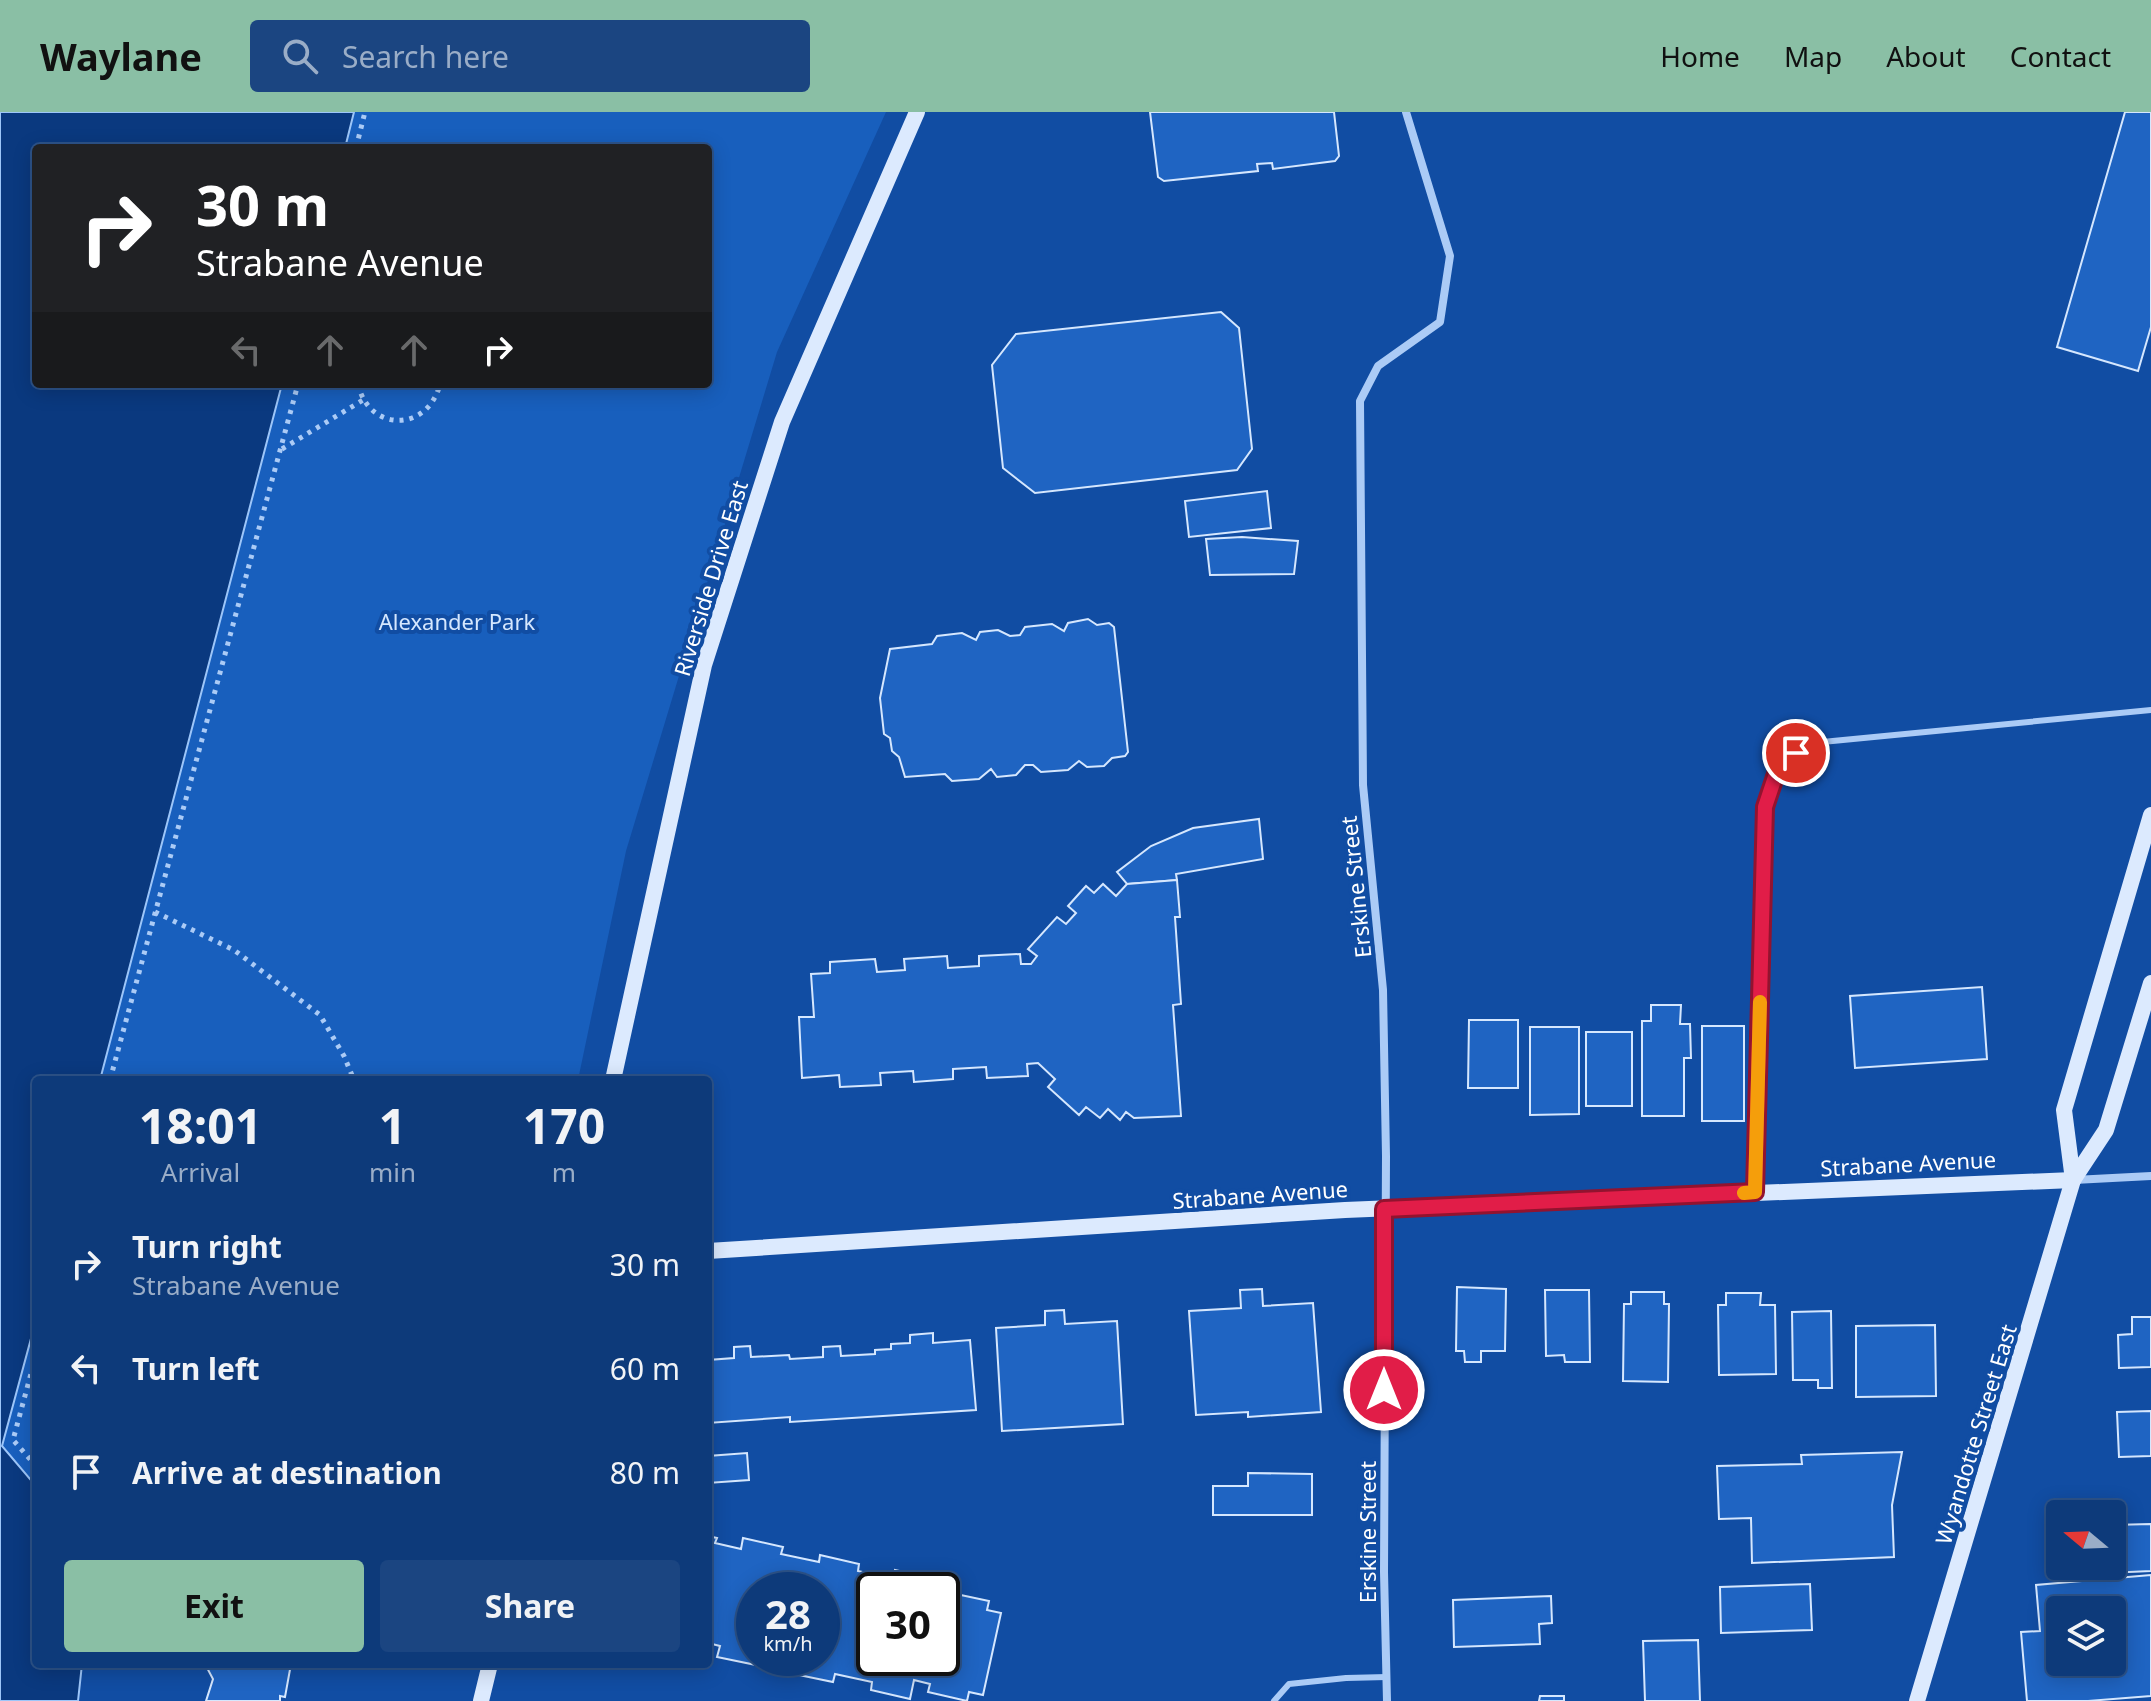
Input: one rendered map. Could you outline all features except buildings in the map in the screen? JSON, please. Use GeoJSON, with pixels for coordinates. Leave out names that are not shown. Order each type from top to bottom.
{"type":"FeatureCollection","features":[{"type":"Feature","properties":{"kind":"main road","name":"Riverside Drive East"},"geometry":{"type":"LineString","coordinates":[[614,1076],[704,665],[782,422],[917,112]]}},
{"type":"Feature","properties":{"kind":"main road","name":"Wyandotte Street East"},"geometry":{"type":"LineString","coordinates":[[2073,1180],[2064,1110],[2151,815]]}},
{"type":"Feature","properties":{"kind":"main road","name":"Wyandotte Street East"},"geometry":{"type":"LineString","coordinates":[[1917,1701],[2073,1180],[2106,1130],[2151,983]]}},
{"type":"Feature","properties":{"kind":"main road","name":"Strabane Avenue"},"geometry":{"type":"LineString","coordinates":[[712,1251],[1384,1209],[2073,1180]]}},
{"type":"Feature","properties":{"kind":"main road"},"geometry":{"type":"LineString","coordinates":[[481,1701],[489,1668]]}},
{"type":"Feature","properties":{"kind":"street","name":"Erskine Street"},"geometry":{"type":"LineString","coordinates":[[1387,1701],[1383,990],[1363,785],[1360,401],[1378,366],[1440,322],[1450,256],[1406,112]]}},
{"type":"Feature","properties":{"kind":"street","name":"Strabane Avenue"},"geometry":{"type":"LineString","coordinates":[[2073,1180],[2151,1176]]}},
{"type":"Feature","properties":{"kind":"lane"},"geometry":{"type":"LineString","coordinates":[[1755,1192],[1765,807],[1780,762],[1812,743],[2151,710]]}},
{"type":"Feature","properties":{"kind":"lane"},"geometry":{"type":"LineString","coordinates":[[1274,1701],[1289,1684],[1387,1677]]}},
{"type":"Feature","properties":{"kind":"path"},"geometry":{"type":"LineString","coordinates":[[357,144],[365,112]]}},
{"type":"Feature","properties":{"kind":"path"},"geometry":{"type":"LineString","coordinates":[[111,1076],[297,388]]}},
{"type":"Feature","properties":{"kind":"path"},"geometry":{"type":"LineString","coordinates":[[359,388],[363,400],[383,418],[408,420],[430,406],[438,388]]}},
{"type":"Feature","properties":{"kind":"path"},"geometry":{"type":"LineString","coordinates":[[282,449],[363,400]]}},
{"type":"Feature","properties":{"kind":"path"},"geometry":{"type":"LineString","coordinates":[[155,912],[234,950],[320,1015],[352,1076]]}},
{"type":"Feature","properties":{"kind":"path"},"geometry":{"type":"LineString","coordinates":[[32,1370],[13,1440],[32,1461]]}},
{"type":"Feature","properties":{"kind":"green space","name":"Alexander Park"},"geometry":{"type":"Polygon","coordinates":[[[354,112],[886,112],[777,352],[626,851],[579,1076],[101,1076],[281,388],[712,388],[712,144],[346,144],[354,112]]]}},
{"type":"Feature","properties":{"kind":"green space"},"geometry":{"type":"Polygon","coordinates":[[[32,1335],[32,1481],[2,1446],[32,1335]]]}},
{"type":"Feature","properties":{"kind":"shaded area"},"geometry":{"type":"Polygon","coordinates":[[[0,112],[354,112],[346,144],[32,144],[32,388],[281,388],[101,1076],[32,1076],[32,1335],[2,1446],[32,1481],[32,1668],[82,1668],[78,1701],[0,1701],[0,112]]]}},
{"type":"Feature","properties":{"kind":"slow traffic"},"geometry":{"type":"LineString","coordinates":[[1744,1193],[1755,1192],[1760,1002]]}},
{"type":"Feature","properties":{"kind":"route"},"geometry":{"type":"LineString","coordinates":[[1384,1390],[1384,1209],[1755,1192],[1765,807],[1780,762],[1796,753]]}}]}
